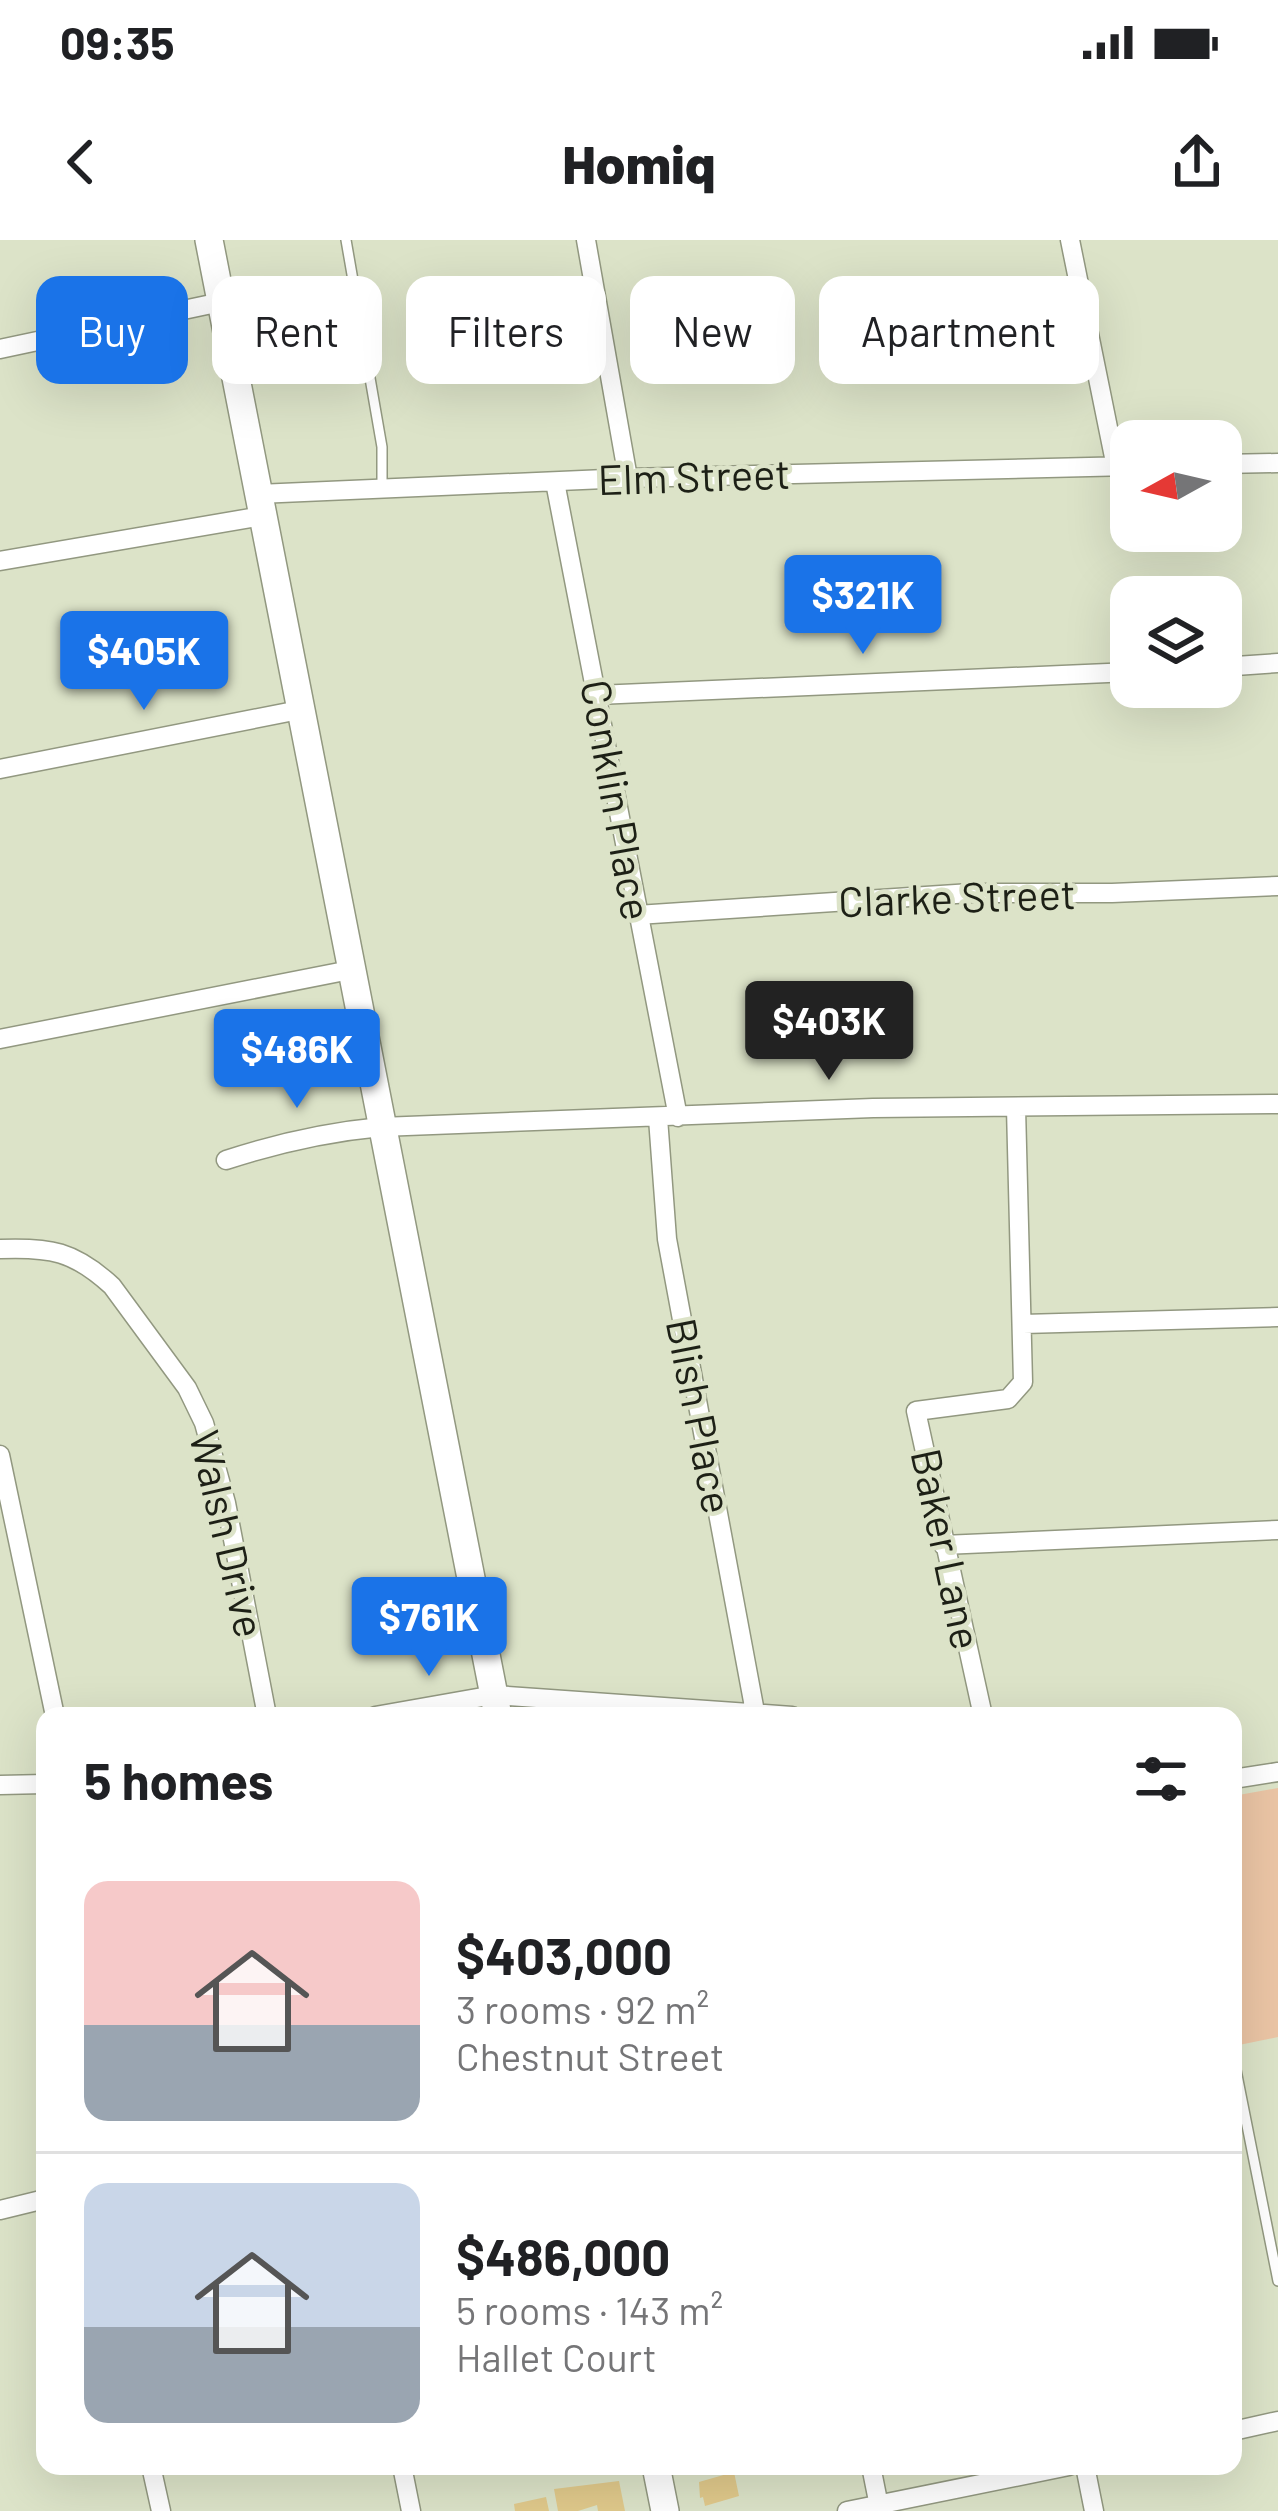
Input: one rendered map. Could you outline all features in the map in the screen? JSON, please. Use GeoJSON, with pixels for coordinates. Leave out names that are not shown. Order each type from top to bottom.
{"type":"FeatureCollection","features":[{"type":"Feature","properties":{"kind":"main road"},"geometry":{"type":"LineString","coordinates":[[209,240],[216,276]]}},
{"type":"Feature","properties":{"kind":"main road"},"geometry":{"type":"LineString","coordinates":[[237,384],[496,1705]]}},
{"type":"Feature","properties":{"kind":"main road"},"geometry":{"type":"LineString","coordinates":[[658,2475],[665,2511]]}},
{"type":"Feature","properties":{"kind":"street"},"geometry":{"type":"LineString","coordinates":[[586,240],[628,478]]}},
{"type":"Feature","properties":{"kind":"street"},"geometry":{"type":"LineString","coordinates":[[1070,240],[1112,420]]}},
{"type":"Feature","properties":{"kind":"street"},"geometry":{"type":"LineString","coordinates":[[0,349],[212,304]]}},
{"type":"Feature","properties":{"kind":"street"},"geometry":{"type":"LineString","coordinates":[[1242,464],[1278,463]]}},
{"type":"Feature","properties":{"kind":"street","name":"Elm Street"},"geometry":{"type":"LineString","coordinates":[[0,561],[260,505],[382,487],[1110,467]]}},
{"type":"Feature","properties":{"kind":"street","name":"Conklin Place"},"geometry":{"type":"LineString","coordinates":[[555,482],[637,915],[668,1118]]}},
{"type":"Feature","properties":{"kind":"street"},"geometry":{"type":"LineString","coordinates":[[1242,666],[1278,663]]}},
{"type":"Feature","properties":{"kind":"street"},"geometry":{"type":"LineString","coordinates":[[597,695],[1110,673]]}},
{"type":"Feature","properties":{"kind":"street"},"geometry":{"type":"LineString","coordinates":[[0,769],[299,710]]}},
{"type":"Feature","properties":{"kind":"street","name":"Clarke Street"},"geometry":{"type":"LineString","coordinates":[[637,915],[971,893],[1278,886]]}},
{"type":"Feature","properties":{"kind":"street"},"geometry":{"type":"LineString","coordinates":[[0,1039],[350,970]]}},
{"type":"Feature","properties":{"kind":"street"},"geometry":{"type":"LineString","coordinates":[[226,1160],[334,1131],[381,1127],[873,1108],[1278,1104]]}},
{"type":"Feature","properties":{"kind":"street","name":"Baker Lane"},"geometry":{"type":"LineString","coordinates":[[981,1707],[916,1411],[1008,1399],[1017,1392],[1024,1371],[1016,1108]]}},
{"type":"Feature","properties":{"kind":"street","name":"Blish Place"},"geometry":{"type":"LineString","coordinates":[[668,1118],[667,1239],[753,1707]]}},
{"type":"Feature","properties":{"kind":"street","name":"Walsh Drive"},"geometry":{"type":"LineString","coordinates":[[0,1250],[39,1247],[60,1251],[98,1274],[187,1388],[216,1460],[265,1707]]}},
{"type":"Feature","properties":{"kind":"street"},"geometry":{"type":"LineString","coordinates":[[1023,1324],[1278,1317]]}},
{"type":"Feature","properties":{"kind":"street"},"geometry":{"type":"LineString","coordinates":[[0,1455],[53,1707]]}},
{"type":"Feature","properties":{"kind":"street"},"geometry":{"type":"LineString","coordinates":[[943,1545],[1278,1530]]}},
{"type":"Feature","properties":{"kind":"street"},"geometry":{"type":"LineString","coordinates":[[496,1705],[570,1707]]}},
{"type":"Feature","properties":{"kind":"street"},"geometry":{"type":"LineString","coordinates":[[1242,1778],[1278,1772]]}},
{"type":"Feature","properties":{"kind":"street"},"geometry":{"type":"LineString","coordinates":[[0,1785],[36,1784]]}},
{"type":"Feature","properties":{"kind":"street"},"geometry":{"type":"LineString","coordinates":[[0,2210],[36,2201]]}},
{"type":"Feature","properties":{"kind":"street"},"geometry":{"type":"LineString","coordinates":[[1242,2429],[1278,2421]]}},
{"type":"Feature","properties":{"kind":"street"},"geometry":{"type":"LineString","coordinates":[[154,2475],[161,2511]]}},
{"type":"Feature","properties":{"kind":"street"},"geometry":{"type":"LineString","coordinates":[[404,2475],[411,2511]]}},
{"type":"Feature","properties":{"kind":"street"},"geometry":{"type":"LineString","coordinates":[[873,2475],[879,2508]]}},
{"type":"Feature","properties":{"kind":"street"},"geometry":{"type":"LineString","coordinates":[[847,2511],[1028,2475]]}},
{"type":"Feature","properties":{"kind":"street"},"geometry":{"type":"LineString","coordinates":[[1086,2475],[1094,2511]]}},
{"type":"Feature","properties":{"kind":"lane"},"geometry":{"type":"LineString","coordinates":[[346,240],[352,276]]}},
{"type":"Feature","properties":{"kind":"lane"},"geometry":{"type":"LineString","coordinates":[[371,384],[382,447],[382,487]]}},
{"type":"Feature","properties":{"kind":"lane"},"geometry":{"type":"LineString","coordinates":[[1242,2100],[1278,2281]]}},
{"type":"Feature","properties":{"kind":"shaded area"},"geometry":{"type":"Polygon","coordinates":[[[1278,1788],[1278,2037],[1242,2044],[1242,1794],[1278,1788]]]}},
{"type":"Feature","properties":{"kind":"building"},"geometry":{"type":"Polygon","coordinates":[[[735,2475],[739,2496],[705,2506],[699,2482],[735,2475]]]}},
{"type":"Feature","properties":{"kind":"building"},"geometry":{"type":"Polygon","coordinates":[[[619,2481],[625,2511],[598,2511],[597,2505],[558,2511],[554,2489],[619,2481]]]}},
{"type":"Feature","properties":{"kind":"building"},"geometry":{"type":"Polygon","coordinates":[[[546,2497],[549,2511],[515,2511],[514,2504],[546,2497]]]}}]}
